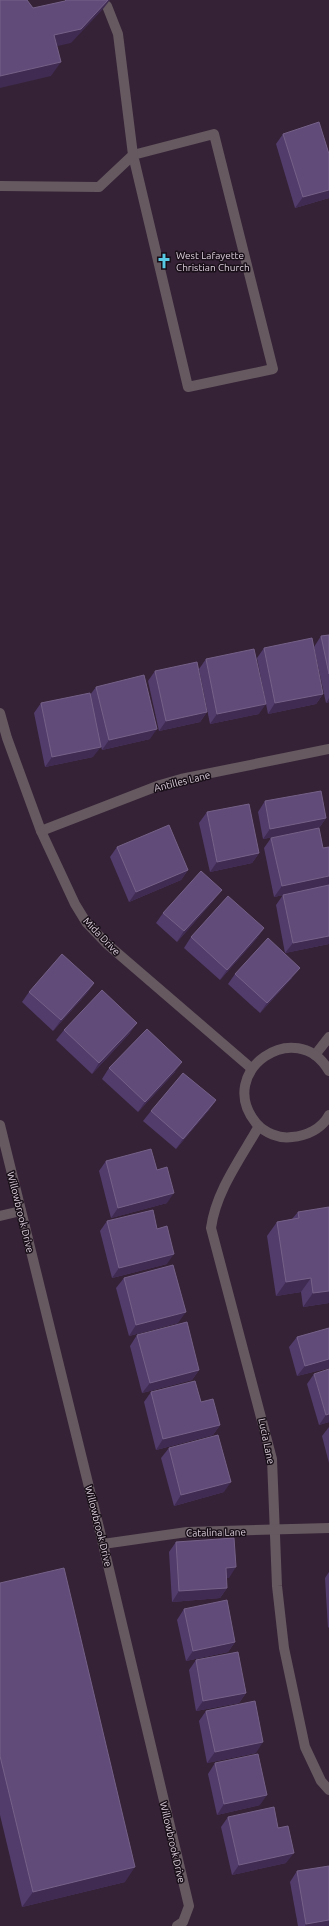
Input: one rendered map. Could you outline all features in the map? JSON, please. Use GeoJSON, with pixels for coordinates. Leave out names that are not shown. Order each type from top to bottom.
{"type":"FeatureCollection","features":[{"type":"Feature","properties":{"kind":"street"},"geometry":{"type":"LineString","coordinates":[[0,186],[99,187],[133,155],[214,134],[273,369],[188,387],[133,155],[118,34],[107,6],[100,0]]}},
{"type":"Feature","properties":{"kind":"street","name":"Mida Drive"},"geometry":{"type":"LineString","coordinates":[[0,713],[7,738],[41,831],[75,904],[86,922],[107,944],[251,1068]]}},
{"type":"Feature","properties":{"kind":"street","name":"Antilles Lane"},"geometry":{"type":"LineString","coordinates":[[41,831],[160,785],[181,779],[329,749]]}},
{"type":"Feature","properties":{"kind":"street"},"geometry":{"type":"LineString","coordinates":[[315,1055],[329,1037]]}},
{"type":"Feature","properties":{"kind":"street"},"geometry":{"type":"LineString","coordinates":[[329,1071],[326,1065],[315,1055],[302,1049],[288,1048],[274,1050],[261,1058],[251,1068],[246,1080],[244,1092],[246,1105],[251,1116],[259,1126],[272,1134],[287,1138],[303,1136],[317,1129],[329,1117]]}},
{"type":"Feature","properties":{"kind":"street","name":"Willowbrook Drive"},"geometry":{"type":"LineString","coordinates":[[0,1125],[103,1544],[189,1906],[183,1922],[177,1926]]}},
{"type":"Feature","properties":{"kind":"street","name":"Lucia Lane"},"geometry":{"type":"LineString","coordinates":[[259,1126],[225,1184],[213,1212],[211,1228],[272,1459],[277,1586],[284,1648],[305,1747],[321,1781],[329,1790]]}},
{"type":"Feature","properties":{"kind":"street"},"geometry":{"type":"LineString","coordinates":[[0,1216],[21,1211]]}},
{"type":"Feature","properties":{"kind":"street","name":"Catalina Lane"},"geometry":{"type":"LineString","coordinates":[[103,1544],[187,1532],[329,1528]]}},
{"type":"Feature","properties":{"kind":"building"},"geometry":{"type":"Polygon","coordinates":[[[0,0],[27,0],[33,8],[66,0],[108,0],[81,29],[54,35],[61,62],[0,76],[0,0]]]}},
{"type":"Feature","properties":{"kind":"building"},"geometry":{"type":"Polygon","coordinates":[[[319,122],[329,154],[329,190],[303,197],[283,134],[319,122]]]}},
{"type":"Feature","properties":{"kind":"building"},"geometry":{"type":"Polygon","coordinates":[[[329,635],[329,674],[321,636],[329,635]]]}},
{"type":"Feature","properties":{"kind":"building"},"geometry":{"type":"Polygon","coordinates":[[[312,638],[323,694],[275,703],[264,648],[312,638]]]}},
{"type":"Feature","properties":{"kind":"building"},"geometry":{"type":"Polygon","coordinates":[[[254,649],[266,704],[217,714],[206,659],[254,649]]]}},
{"type":"Feature","properties":{"kind":"building"},"geometry":{"type":"Polygon","coordinates":[[[197,662],[207,712],[166,721],[155,671],[197,662]]]}},
{"type":"Feature","properties":{"kind":"building"},"geometry":{"type":"Polygon","coordinates":[[[144,675],[157,729],[109,740],[96,687],[144,675]]]}},
{"type":"Feature","properties":{"kind":"building"},"geometry":{"type":"Polygon","coordinates":[[[90,693],[101,747],[52,757],[41,703],[90,693]]]}},
{"type":"Feature","properties":{"kind":"building"},"geometry":{"type":"Polygon","coordinates":[[[321,791],[326,818],[270,829],[265,801],[321,791]]]}},
{"type":"Feature","properties":{"kind":"building"},"geometry":{"type":"Polygon","coordinates":[[[249,804],[259,853],[217,862],[207,812],[249,804]]]}},
{"type":"Feature","properties":{"kind":"building"},"geometry":{"type":"Polygon","coordinates":[[[169,825],[188,870],[136,892],[117,847],[169,825]]]}},
{"type":"Feature","properties":{"kind":"building"},"geometry":{"type":"Polygon","coordinates":[[[319,828],[323,848],[329,847],[329,876],[282,886],[271,838],[319,828]]]}},
{"type":"Feature","properties":{"kind":"building"},"geometry":{"type":"Polygon","coordinates":[[[201,871],[222,890],[184,931],[163,913],[201,871]]]}},
{"type":"Feature","properties":{"kind":"building"},"geometry":{"type":"Polygon","coordinates":[[[329,885],[329,936],[293,943],[283,895],[329,885]]]}},
{"type":"Feature","properties":{"kind":"building"},"geometry":{"type":"Polygon","coordinates":[[[228,896],[264,928],[227,970],[191,937],[228,896]]]}},
{"type":"Feature","properties":{"kind":"building"},"geometry":{"type":"Polygon","coordinates":[[[268,938],[300,968],[267,1003],[235,974],[268,938]]]}},
{"type":"Feature","properties":{"kind":"building"},"geometry":{"type":"Polygon","coordinates":[[[62,954],[94,983],[61,1020],[29,992],[62,954]]]}},
{"type":"Feature","properties":{"kind":"building"},"geometry":{"type":"Polygon","coordinates":[[[102,990],[137,1023],[99,1063],[64,1030],[102,990]]]}},
{"type":"Feature","properties":{"kind":"building"},"geometry":{"type":"Polygon","coordinates":[[[147,1029],[182,1062],[145,1102],[109,1068],[147,1029]]]}},
{"type":"Feature","properties":{"kind":"building"},"geometry":{"type":"Polygon","coordinates":[[[183,1073],[216,1100],[183,1139],[151,1111],[183,1073]]]}},
{"type":"Feature","properties":{"kind":"building"},"geometry":{"type":"Polygon","coordinates":[[[151,1149],[157,1170],[167,1167],[174,1193],[118,1208],[106,1161],[151,1149]]]}},
{"type":"Feature","properties":{"kind":"building"},"geometry":{"type":"Polygon","coordinates":[[[329,1207],[329,1291],[313,1293],[311,1278],[286,1282],[277,1222],[299,1218],[298,1212],[329,1207]]]}},
{"type":"Feature","properties":{"kind":"building"},"geometry":{"type":"Polygon","coordinates":[[[153,1210],[157,1229],[167,1226],[174,1254],[119,1268],[107,1221],[153,1210]]]}},
{"type":"Feature","properties":{"kind":"building"},"geometry":{"type":"Polygon","coordinates":[[[173,1265],[186,1312],[136,1325],[124,1278],[173,1265]]]}},
{"type":"Feature","properties":{"kind":"building"},"geometry":{"type":"Polygon","coordinates":[[[187,1322],[199,1370],[150,1383],[137,1335],[187,1322]]]}},
{"type":"Feature","properties":{"kind":"building"},"geometry":{"type":"Polygon","coordinates":[[[329,1328],[329,1359],[305,1366],[297,1337],[329,1328]]]}},
{"type":"Feature","properties":{"kind":"building"},"geometry":{"type":"Polygon","coordinates":[[[329,1369],[329,1414],[326,1415],[314,1374],[329,1369]]]}},
{"type":"Feature","properties":{"kind":"building"},"geometry":{"type":"Polygon","coordinates":[[[195,1381],[201,1402],[213,1399],[220,1425],[163,1439],[151,1392],[195,1381]]]}},
{"type":"Feature","properties":{"kind":"building"},"geometry":{"type":"Polygon","coordinates":[[[218,1435],[231,1482],[181,1495],[169,1448],[218,1435]]]}},
{"type":"Feature","properties":{"kind":"building"},"geometry":{"type":"Polygon","coordinates":[[[234,1538],[236,1567],[226,1568],[227,1588],[179,1591],[176,1542],[234,1538]]]}},
{"type":"Feature","properties":{"kind":"building"},"geometry":{"type":"Polygon","coordinates":[[[64,1568],[135,1867],[33,1892],[0,1756],[0,1583],[64,1568]]]}},
{"type":"Feature","properties":{"kind":"building"},"geometry":{"type":"Polygon","coordinates":[[[227,1600],[235,1642],[193,1651],[184,1609],[227,1600]]]}},
{"type":"Feature","properties":{"kind":"building"},"geometry":{"type":"Polygon","coordinates":[[[238,1652],[246,1693],[203,1701],[196,1660],[238,1652]]]}},
{"type":"Feature","properties":{"kind":"building"},"geometry":{"type":"Polygon","coordinates":[[[255,1701],[263,1742],[215,1752],[206,1711],[255,1701]]]}},
{"type":"Feature","properties":{"kind":"building"},"geometry":{"type":"Polygon","coordinates":[[[258,1754],[267,1795],[224,1804],[215,1763],[258,1754]]]}},
{"type":"Feature","properties":{"kind":"building"},"geometry":{"type":"Polygon","coordinates":[[[274,1807],[278,1828],[288,1826],[294,1853],[239,1865],[228,1817],[274,1807]]]}},
{"type":"Feature","properties":{"kind":"building"},"geometry":{"type":"Polygon","coordinates":[[[329,1866],[329,1920],[306,1924],[297,1871],[329,1866]]]}},
{"type":"Feature","properties":{"kind":"place","name":"West Lafayette Christian Church"},"geometry":{"type":"Point","coordinates":[164,261]}}]}
